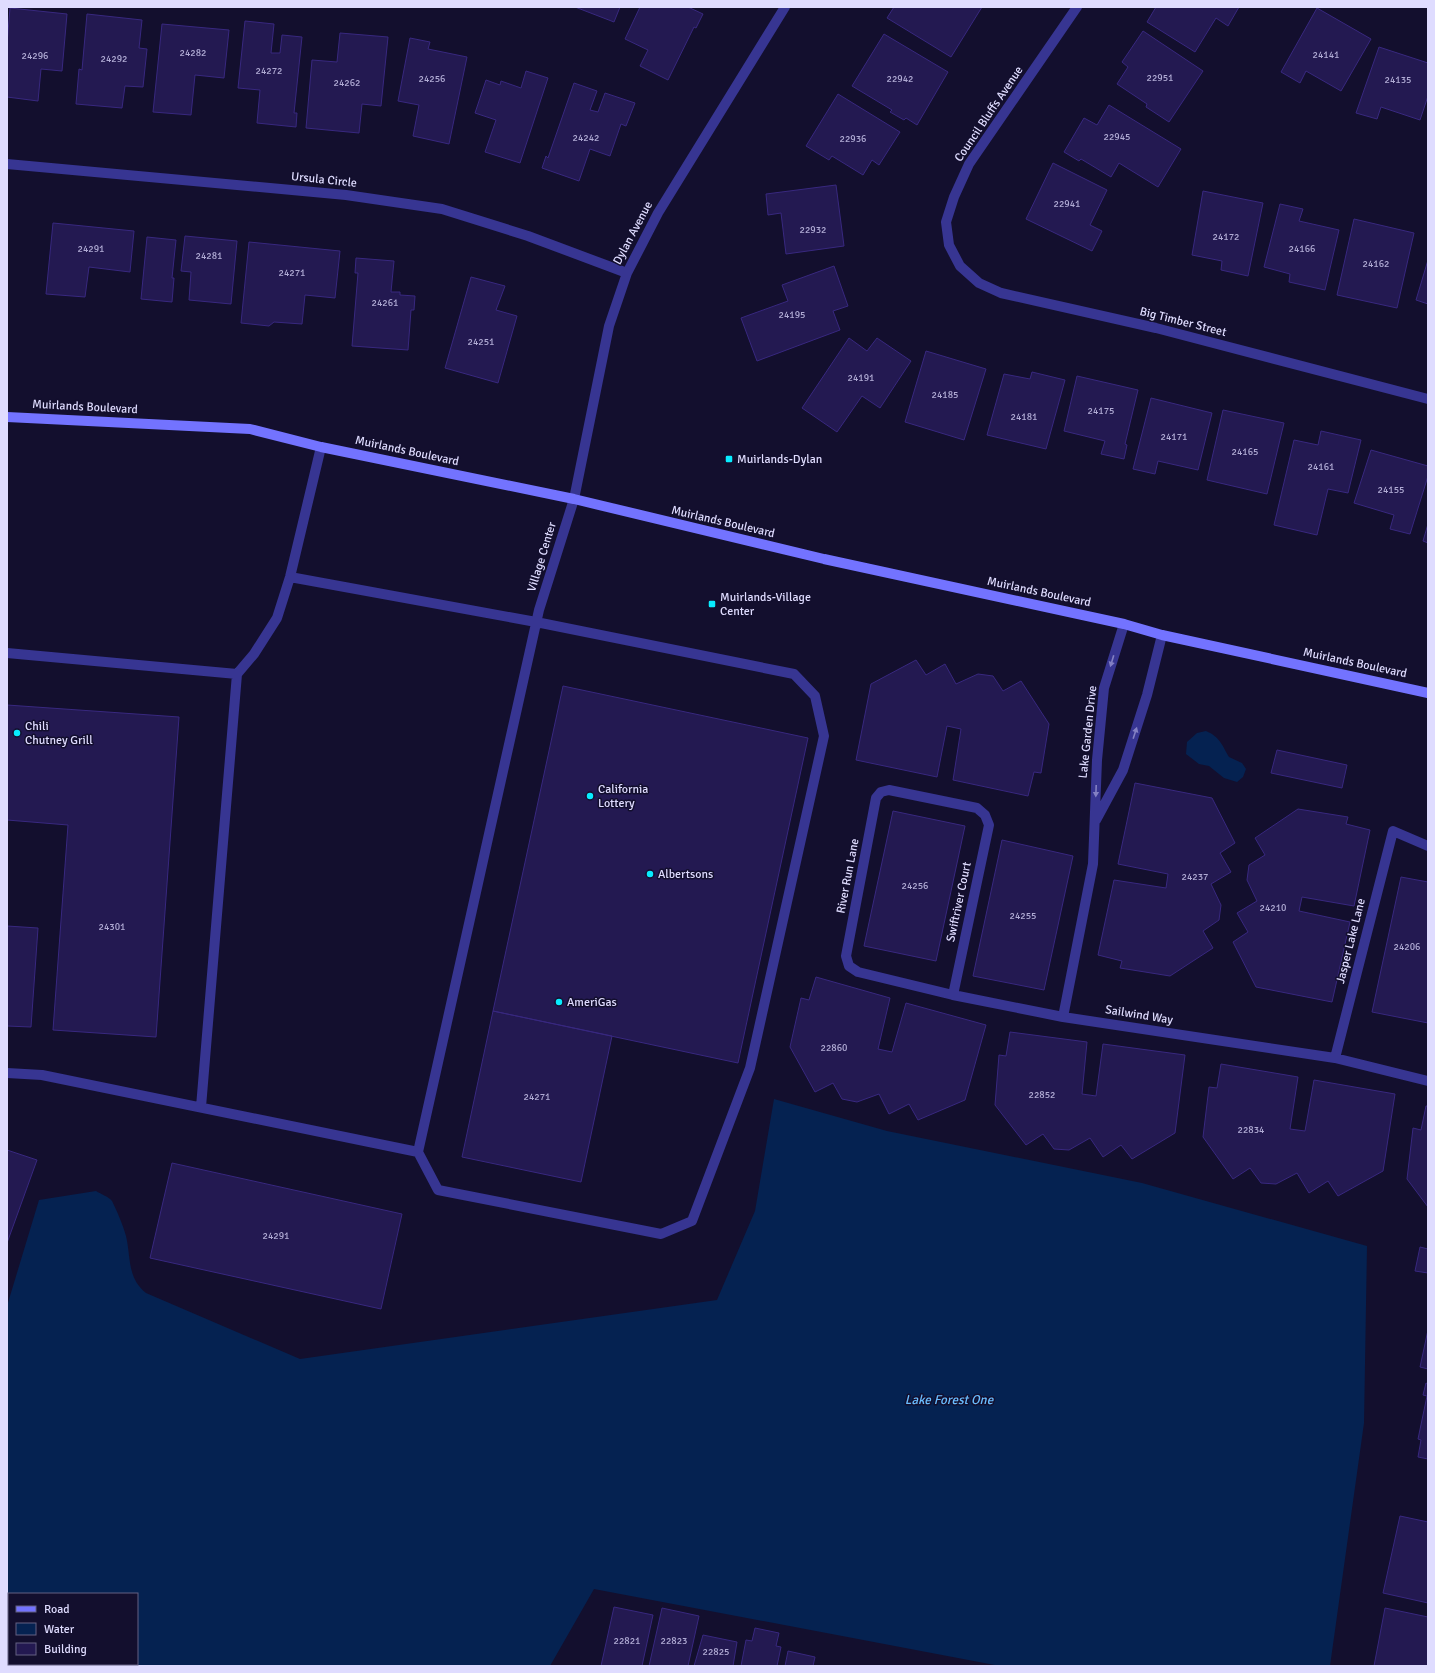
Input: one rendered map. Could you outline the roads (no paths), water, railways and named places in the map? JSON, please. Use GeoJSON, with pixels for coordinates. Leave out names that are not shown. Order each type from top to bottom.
{"type":"FeatureCollection","features":[{"type":"Feature","properties":{"kind":"main road","name":"Muirlands Boulevard"},"geometry":{"type":"LineString","coordinates":[[7,417],[250,429],[321,447],[574,499],[824,560],[1124,624],[1162,634],[1428,693]]}},
{"type":"Feature","properties":{"kind":"street","name":"Dylan Avenue"},"geometry":{"type":"LineString","coordinates":[[574,499],[609,326],[627,273],[658,212],[785,7]]}},
{"type":"Feature","properties":{"kind":"street","name":"Council Bluffs Avenue"},"geometry":{"type":"LineString","coordinates":[[949,246],[946,222],[954,197],[969,164],[1077,7]]}},
{"type":"Feature","properties":{"kind":"street","name":"Ursula Circle"},"geometry":{"type":"LineString","coordinates":[[7,164],[346,195],[442,209],[528,236],[627,273]]}},
{"type":"Feature","properties":{"kind":"street","name":"Big Timber Street"},"geometry":{"type":"LineString","coordinates":[[949,246],[960,266],[979,283],[1001,293],[1156,328],[1428,399]]}},
{"type":"Feature","properties":{"kind":"street"},"geometry":{"type":"LineString","coordinates":[[201,1107],[237,674],[254,654],[277,618],[290,577],[321,447]]}},
{"type":"Feature","properties":{"kind":"street","name":"Village Center"},"geometry":{"type":"LineString","coordinates":[[418,1152],[536,622],[574,499]]}},
{"type":"Feature","properties":{"kind":"street"},"geometry":{"type":"LineString","coordinates":[[7,1073],[42,1074],[418,1152],[438,1190],[661,1234],[692,1221],[750,1068],[824,736],[815,696],[794,674],[536,622],[290,577]]}},
{"type":"Feature","properties":{"kind":"street","name":"Lake Garden Drive"},"geometry":{"type":"LineString","coordinates":[[1063,1017],[1093,864],[1097,760],[1104,688],[1124,624]]}},
{"type":"Feature","properties":{"kind":"street","name":"Lake Garden Drive"},"geometry":{"type":"LineString","coordinates":[[1095,821],[1123,770],[1148,696],[1162,634]]}},
{"type":"Feature","properties":{"kind":"street"},"geometry":{"type":"LineString","coordinates":[[7,653],[237,674]]}},
{"type":"Feature","properties":{"kind":"street","name":"River Run Lane"},"geometry":{"type":"LineString","coordinates":[[849,966],[846,956],[876,798],[881,792],[889,790],[977,808],[985,815]]}},
{"type":"Feature","properties":{"kind":"street","name":"Swiftriver Court"},"geometry":{"type":"LineString","coordinates":[[953,995],[989,825],[985,815]]}},
{"type":"Feature","properties":{"kind":"street","name":"Jasper Lake Lane"},"geometry":{"type":"LineString","coordinates":[[1335,1058],[1393,831],[1428,846]]}},
{"type":"Feature","properties":{"kind":"street","name":"Sailwind Way"},"geometry":{"type":"LineString","coordinates":[[849,966],[858,972],[953,995],[1063,1017],[1335,1058],[1428,1081]]}},
{"type":"Feature","properties":{"kind":"water"},"geometry":{"type":"Polygon","coordinates":[[[1206,731],[1218,739],[1229,757],[1242,763],[1246,769],[1243,777],[1237,782],[1224,778],[1209,766],[1199,764],[1186,754],[1187,742],[1197,733],[1206,731]]]}},
{"type":"Feature","properties":{"kind":"water","name":"Lake Forest One"},"geometry":{"type":"Polygon","coordinates":[[[774,1099],[887,1131],[1142,1183],[1367,1246],[1364,1423],[1330,1666],[1000,1666],[594,1589],[550,1666],[7,1666],[7,1306],[39,1200],[96,1191],[107,1197],[112,1201],[125,1232],[133,1274],[140,1287],[146,1293],[300,1359],[717,1300],[755,1211],[774,1099]]]}},
{"type":"Feature","properties":{"kind":"place","name":"Muirlands-Dylan"},"geometry":{"type":"Point","coordinates":[729,459]}},
{"type":"Feature","properties":{"kind":"place","name":"Muirlands-Village Center"},"geometry":{"type":"Point","coordinates":[712,604]}},
{"type":"Feature","properties":{"kind":"place","name":"Chili Chutney Grill"},"geometry":{"type":"Point","coordinates":[17,733]}},
{"type":"Feature","properties":{"kind":"place","name":"California Lottery"},"geometry":{"type":"Point","coordinates":[590,796]}},
{"type":"Feature","properties":{"kind":"place","name":"Albertsons"},"geometry":{"type":"Point","coordinates":[650,874]}},
{"type":"Feature","properties":{"kind":"place","name":"AmeriGas"},"geometry":{"type":"Point","coordinates":[559,1002]}}]}
